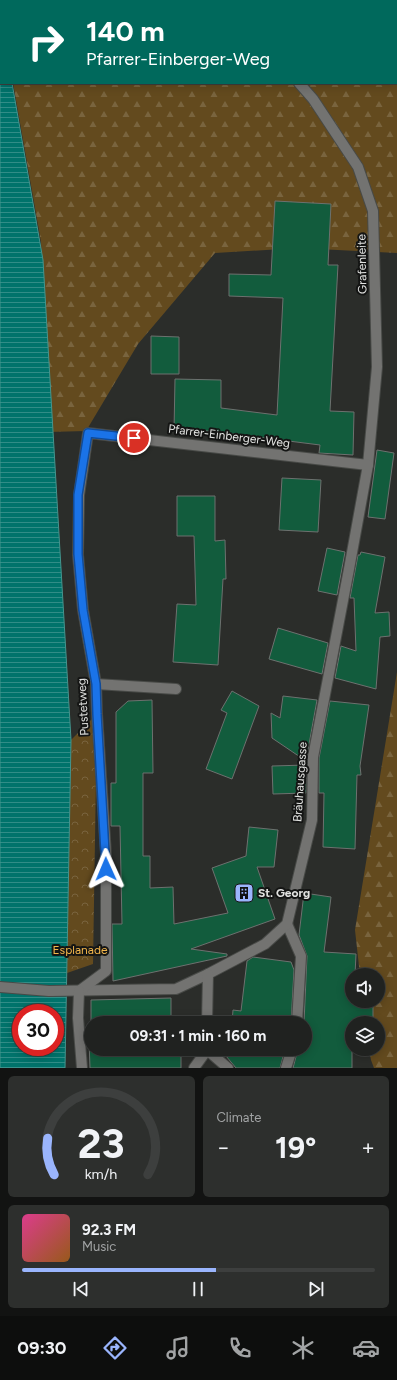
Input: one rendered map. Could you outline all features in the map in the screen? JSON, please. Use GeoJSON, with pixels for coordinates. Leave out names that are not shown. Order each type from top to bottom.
{"type":"FeatureCollection","features":[{"type":"Feature","properties":{"kind":"street","name":"Grafenleite"},"geometry":{"type":"LineString","coordinates":[[300,84],[313,99],[358,167],[374,211],[377,367],[368,465]]}},
{"type":"Feature","properties":{"kind":"street","name":"Pfarrer-Einberger-Weg"},"geometry":{"type":"LineString","coordinates":[[88,433],[368,465]]}},
{"type":"Feature","properties":{"kind":"street","name":"Pustetweg"},"geometry":{"type":"LineString","coordinates":[[79,991],[106,971],[106,855],[96,684],[83,610],[78,554],[78,495],[88,433]]}},
{"type":"Feature","properties":{"kind":"street","name":"Bräuhausgasse"},"geometry":{"type":"LineString","coordinates":[[286,924],[312,820],[313,757],[368,465]]}},
{"type":"Feature","properties":{"kind":"street"},"geometry":{"type":"LineString","coordinates":[[96,684],[176,689]]}},
{"type":"Feature","properties":{"kind":"street"},"geometry":{"type":"LineString","coordinates":[[0,987],[49,991],[176,988],[208,974],[264,944],[286,924],[301,956],[297,1016]]}},
{"type":"Feature","properties":{"kind":"street"},"geometry":{"type":"LineString","coordinates":[[208,974],[208,1016]]}},
{"type":"Feature","properties":{"kind":"street"},"geometry":{"type":"LineString","coordinates":[[79,991],[78,1018],[82,1068]]}},
{"type":"Feature","properties":{"kind":"street"},"geometry":{"type":"LineString","coordinates":[[194,1068],[202,1056]]}},
{"type":"Feature","properties":{"kind":"street"},"geometry":{"type":"LineString","coordinates":[[215,1056],[228,1068]]}},
{"type":"Feature","properties":{"kind":"street"},"geometry":{"type":"LineString","coordinates":[[286,1068],[290,1056]]}},
{"type":"Feature","properties":{"kind":"green space"},"geometry":{"type":"Polygon","coordinates":[[[13,84],[397,84],[397,253],[298,248],[215,253],[138,344],[86,431],[48,432],[41,242],[13,84]]]}},
{"type":"Feature","properties":{"kind":"green space"},"geometry":{"type":"Polygon","coordinates":[[[397,672],[397,1068],[374,1068],[371,1060],[370,1056],[385,1056],[385,1016],[365,1016],[365,1008],[385,1008],[385,968],[359,968],[355,930],[397,672]]]}},
{"type":"Feature","properties":{"kind":"green space","name":"Esplanade"},"geometry":{"type":"Polygon","coordinates":[[[97,714],[93,964],[67,973],[71,740],[97,714]]]}},
{"type":"Feature","properties":{"kind":"water"},"geometry":{"type":"Polygon","coordinates":[[[0,84],[12,84],[43,260],[71,740],[65,1068],[0,1068],[0,84]]]}},
{"type":"Feature","properties":{"kind":"building"},"geometry":{"type":"Polygon","coordinates":[[[275,201],[331,204],[328,265],[338,265],[330,411],[354,412],[353,455],[319,453],[320,445],[210,431],[174,431],[175,379],[221,380],[221,408],[277,415],[283,298],[229,296],[229,274],[271,275],[275,201]]]}},
{"type":"Feature","properties":{"kind":"building"},"geometry":{"type":"Polygon","coordinates":[[[151,336],[179,337],[179,374],[151,374],[151,336]]]}},
{"type":"Feature","properties":{"kind":"building"},"geometry":{"type":"Polygon","coordinates":[[[377,450],[394,453],[385,519],[368,517],[377,450]]]}},
{"type":"Feature","properties":{"kind":"building"},"geometry":{"type":"Polygon","coordinates":[[[282,478],[321,480],[318,532],[279,530],[282,478]]]}},
{"type":"Feature","properties":{"kind":"building"},"geometry":{"type":"Polygon","coordinates":[[[177,496],[215,496],[215,541],[225,540],[226,579],[223,579],[218,665],[173,662],[177,604],[196,605],[194,536],[177,536],[177,496]]]}},
{"type":"Feature","properties":{"kind":"building"},"geometry":{"type":"Polygon","coordinates":[[[327,548],[345,552],[337,595],[318,591],[327,548]]]}},
{"type":"Feature","properties":{"kind":"building"},"geometry":{"type":"Polygon","coordinates":[[[361,552],[385,557],[375,613],[389,612],[390,636],[380,637],[376,689],[335,678],[341,646],[356,651],[354,598],[350,598],[358,555],[360,555],[361,552]]]}},
{"type":"Feature","properties":{"kind":"building"},"geometry":{"type":"Polygon","coordinates":[[[278,628],[328,643],[322,674],[269,659],[278,628]]]}},
{"type":"Feature","properties":{"kind":"building"},"geometry":{"type":"Polygon","coordinates":[[[232,691],[259,706],[232,779],[206,769],[227,713],[221,710],[232,691]]]}},
{"type":"Feature","properties":{"kind":"building"},"geometry":{"type":"Polygon","coordinates":[[[283,696],[317,700],[306,761],[272,738],[271,713],[280,718],[283,696]]]}},
{"type":"Feature","properties":{"kind":"building"},"geometry":{"type":"Polygon","coordinates":[[[152,700],[153,773],[143,773],[143,856],[150,856],[150,888],[173,887],[174,924],[228,913],[212,868],[246,856],[249,827],[278,830],[274,867],[257,867],[275,919],[191,949],[227,954],[227,956],[113,981],[112,924],[122,924],[120,826],[111,826],[111,783],[116,783],[116,712],[128,701],[152,700]]]}},
{"type":"Feature","properties":{"kind":"building"},"geometry":{"type":"Polygon","coordinates":[[[330,701],[369,705],[360,766],[361,775],[357,775],[355,849],[323,847],[324,793],[319,793],[319,758],[330,701]]]}},
{"type":"Feature","properties":{"kind":"building"},"geometry":{"type":"Polygon","coordinates":[[[306,765],[306,793],[273,794],[272,766],[306,765]]]}},
{"type":"Feature","properties":{"kind":"building"},"geometry":{"type":"Polygon","coordinates":[[[304,893],[331,897],[324,952],[356,954],[355,968],[345,968],[345,1008],[373,1008],[373,1016],[345,1016],[345,1056],[352,1056],[352,1068],[293,1068],[296,1056],[312,1056],[312,1016],[304,1016],[307,956],[299,935],[304,893]]]}},
{"type":"Feature","properties":{"kind":"building"},"geometry":{"type":"Polygon","coordinates":[[[253,957],[291,962],[294,970],[291,1016],[233,1016],[233,1010],[241,1011],[247,961],[253,957]]]}},
{"type":"Feature","properties":{"kind":"building"},"geometry":{"type":"Polygon","coordinates":[[[171,998],[171,1016],[91,1016],[91,1000],[171,998]]]}},
{"type":"Feature","properties":{"kind":"building"},"geometry":{"type":"Polygon","coordinates":[[[90,1056],[181,1056],[181,1068],[90,1068],[90,1056]]]}},
{"type":"Feature","properties":{"kind":"building"},"geometry":{"type":"Polygon","coordinates":[[[226,1056],[283,1056],[280,1068],[236,1068],[226,1056]]]}},
{"type":"Feature","properties":{"kind":"place","name":"St. Georg"},"geometry":{"type":"Point","coordinates":[244,893]}},
{"type":"Feature","properties":{"kind":"route"},"geometry":{"type":"LineString","coordinates":[[106,869],[96,684],[83,610],[79,568],[78,495],[88,433],[134,438]]}}]}
